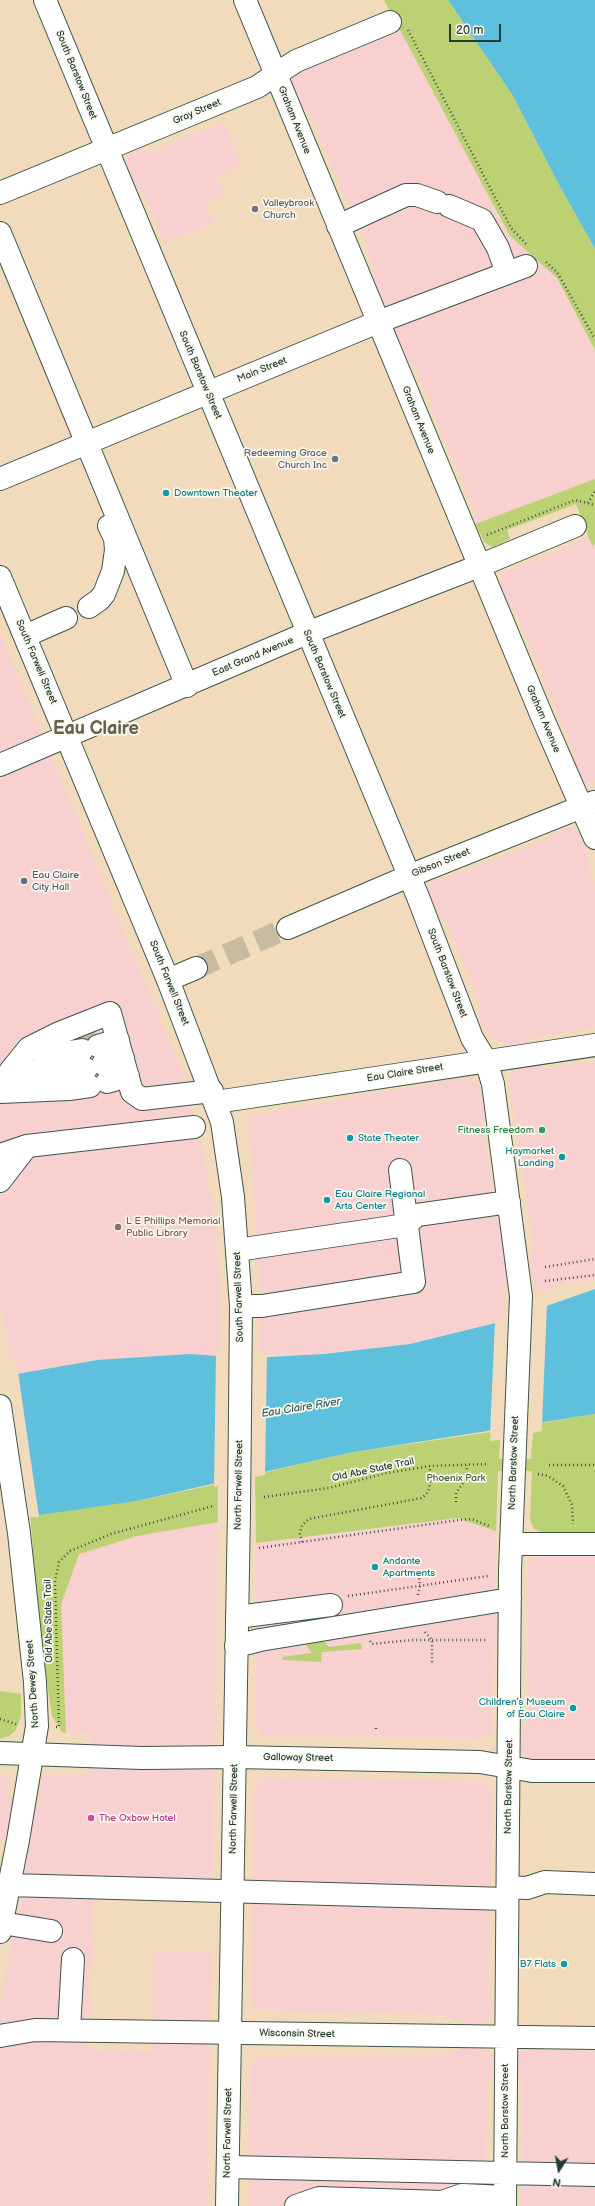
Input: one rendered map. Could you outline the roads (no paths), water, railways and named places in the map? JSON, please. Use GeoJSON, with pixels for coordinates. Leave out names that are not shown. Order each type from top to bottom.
{"type":"FeatureCollection","features":[{"type":"Feature","properties":{"kind":"street","name":"South Barstow Street"},"geometry":{"type":"LineString","coordinates":[[45,0],[409,876],[472,1038],[486,1061],[493,1084],[521,1296],[518,1367]]}},
{"type":"Feature","properties":{"kind":"street","name":"Graham Avenue"},"geometry":{"type":"LineString","coordinates":[[245,0],[479,566],[588,804],[595,838]]}},
{"type":"Feature","properties":{"kind":"street","name":"Gray Street"},"geometry":{"type":"LineString","coordinates":[[0,193],[257,87],[296,61],[398,23]]}},
{"type":"Feature","properties":{"kind":"street","name":"Main Street"},"geometry":{"type":"LineString","coordinates":[[0,480],[207,392],[526,261],[498,248],[482,220],[417,195],[406,195],[338,226]]}},
{"type":"Feature","properties":{"kind":"street"},"geometry":{"type":"LineString","coordinates":[[0,233],[115,538],[116,550],[114,571],[108,586],[99,600],[89,607]]}},
{"type":"Feature","properties":{"kind":"street"},"geometry":{"type":"LineString","coordinates":[[80,446],[187,686]]}},
{"type":"Feature","properties":{"kind":"street","name":"East Grand Avenue"},"geometry":{"type":"LineString","coordinates":[[0,765],[187,686],[307,633],[479,566],[575,526]]}},
{"type":"Feature","properties":{"kind":"street","name":"South Farwell Street"},"geometry":{"type":"LineString","coordinates":[[0,577],[68,737],[168,980],[214,1096],[222,1122],[228,1159],[241,1306],[240,1413]]}},
{"type":"Feature","properties":{"kind":"street"},"geometry":{"type":"LineString","coordinates":[[25,636],[66,618]]}},
{"type":"Feature","properties":{"kind":"street","name":"Gibson Street"},"geometry":{"type":"LineString","coordinates":[[288,928],[409,876],[588,804]]}},
{"type":"Feature","properties":{"kind":"street"},"geometry":{"type":"LineString","coordinates":[[168,980],[196,968]]}},
{"type":"Feature","properties":{"kind":"street","name":"Eau Claire Street"},"geometry":{"type":"LineString","coordinates":[[14,1069],[57,1034],[110,1013],[102,1059],[132,1092],[142,1099],[214,1096],[486,1061],[595,1045]]}},
{"type":"Feature","properties":{"kind":"street"},"geometry":{"type":"LineString","coordinates":[[14,1069],[56,1054],[102,1059]]}},
{"type":"Feature","properties":{"kind":"street"},"geometry":{"type":"LineString","coordinates":[[14,1069],[68,1082],[102,1059]]}},
{"type":"Feature","properties":{"kind":"street"},"geometry":{"type":"LineString","coordinates":[[0,1155],[28,1146],[194,1127]]}},
{"type":"Feature","properties":{"kind":"street"},"geometry":{"type":"LineString","coordinates":[[0,1181],[28,1146]]}},
{"type":"Feature","properties":{"kind":"street"},"geometry":{"type":"LineString","coordinates":[[241,1306],[262,1306],[414,1282],[400,1170]]}},
{"type":"Feature","properties":{"kind":"street"},"geometry":{"type":"LineString","coordinates":[[237,1250],[406,1225],[417,1215],[509,1202]]}},
{"type":"Feature","properties":{"kind":"street","name":"North Barstow Street"},"geometry":{"type":"LineString","coordinates":[[505,2202],[505,2038],[510,1767],[510,1600],[518,1367]]}},
{"type":"Feature","properties":{"kind":"street","name":"North Dewey Street"},"geometry":{"type":"LineString","coordinates":[[0,1406],[19,1533],[35,1682],[37,1726],[1,1928]]}},
{"type":"Feature","properties":{"kind":"street","name":"North Farwell Street"},"geometry":{"type":"LineString","coordinates":[[232,2201],[228,2167],[240,1413]]}},
{"type":"Feature","properties":{"kind":"street"},"geometry":{"type":"LineString","coordinates":[[511,1544],[585,1544]]}},
{"type":"Feature","properties":{"kind":"street"},"geometry":{"type":"LineString","coordinates":[[236,1646],[358,1624],[510,1600]]}},
{"type":"Feature","properties":{"kind":"street"},"geometry":{"type":"LineString","coordinates":[[237,1617],[336,1601]]}},
{"type":"Feature","properties":{"kind":"street","name":"Galloway Street"},"geometry":{"type":"LineString","coordinates":[[0,1753],[142,1758],[235,1757],[480,1762],[532,1771],[595,1771]]}},
{"type":"Feature","properties":{"kind":"street"},"geometry":{"type":"LineString","coordinates":[[9,1885],[232,1891],[508,1893],[545,1882],[595,1884]]}},
{"type":"Feature","properties":{"kind":"street"},"geometry":{"type":"LineString","coordinates":[[1,1928],[51,1931]]}},
{"type":"Feature","properties":{"kind":"street"},"geometry":{"type":"LineString","coordinates":[[69,2030],[73,1959]]}},
{"type":"Feature","properties":{"kind":"street","name":"Wisconsin Street"},"geometry":{"type":"LineString","coordinates":[[0,2036],[35,2030],[69,2030],[505,2038],[595,2038]]}},
{"type":"Feature","properties":{"kind":"street"},"geometry":{"type":"LineString","coordinates":[[228,2167],[505,2175],[595,2175]]}},
{"type":"Feature","properties":{"kind":"street"},"geometry":{"type":"LineString","coordinates":[[296,2206],[319,2198],[427,2204],[442,2202],[462,2195],[505,2202]]}},
{"type":"Feature","properties":{"kind":"water"},"geometry":{"type":"Polygon","coordinates":[[[448,0],[595,0],[595,249],[558,183],[513,96],[448,0]]]}},
{"type":"Feature","properties":{"kind":"water","name":"Eau Claire River"},"geometry":{"type":"Polygon","coordinates":[[[595,1289],[595,1414],[348,1453],[137,1501],[39,1515],[0,1377],[97,1360],[189,1354],[251,1358],[324,1354],[410,1344],[504,1321],[595,1289]]]}},
{"type":"Feature","properties":{"kind":"tunnel"},"geometry":{"type":"LineString","coordinates":[[196,968],[288,928]]}},
{"type":"Feature","properties":{"kind":"tunnel"},"geometry":{"type":"LineString","coordinates":[[79,1040],[96,1036]]}},
{"type":"Feature","properties":{"kind":"place","name":"Valleybrook Church"},"geometry":{"type":"Point","coordinates":[255,209]}},
{"type":"Feature","properties":{"kind":"place","name":"Redeeming Grace Church Inc"},"geometry":{"type":"Point","coordinates":[335,459]}},
{"type":"Feature","properties":{"kind":"place","name":"Downtown Theater"},"geometry":{"type":"Point","coordinates":[166,493]}},
{"type":"Feature","properties":{"kind":"place","name":"Eau Claire City Hall"},"geometry":{"type":"Point","coordinates":[24,881]}},
{"type":"Feature","properties":{"kind":"place","name":"Fitness Freedom"},"geometry":{"type":"Point","coordinates":[542,1130]}},
{"type":"Feature","properties":{"kind":"place","name":"State Theater"},"geometry":{"type":"Point","coordinates":[350,1138]}},
{"type":"Feature","properties":{"kind":"place","name":"Haymarket Landing"},"geometry":{"type":"Point","coordinates":[562,1157]}},
{"type":"Feature","properties":{"kind":"place","name":"Eau Claire Regional Arts Center"},"geometry":{"type":"Point","coordinates":[327,1200]}},
{"type":"Feature","properties":{"kind":"place","name":"L E Phillips Memorial Public Library"},"geometry":{"type":"Point","coordinates":[118,1227]}},
{"type":"Feature","properties":{"kind":"place","name":"Andante Apartments"},"geometry":{"type":"Point","coordinates":[375,1567]}},
{"type":"Feature","properties":{"kind":"place","name":"Children’s Museum of Eau Claire"},"geometry":{"type":"Point","coordinates":[573,1708]}},
{"type":"Feature","properties":{"kind":"place","name":"The Oxbow Hotel"},"geometry":{"type":"Point","coordinates":[91,1818]}},
{"type":"Feature","properties":{"kind":"place","name":"B7 Flats"},"geometry":{"type":"Point","coordinates":[564,1964]}},
{"type":"Feature","properties":{"kind":"district","name":"Eau Claire"},"geometry":{"type":"Point","coordinates":[96,729]}},
{"type":"Feature","properties":{"kind":"park label","name":"Phoenix Park"},"geometry":{"type":"Point","coordinates":[456,1478]}}]}
